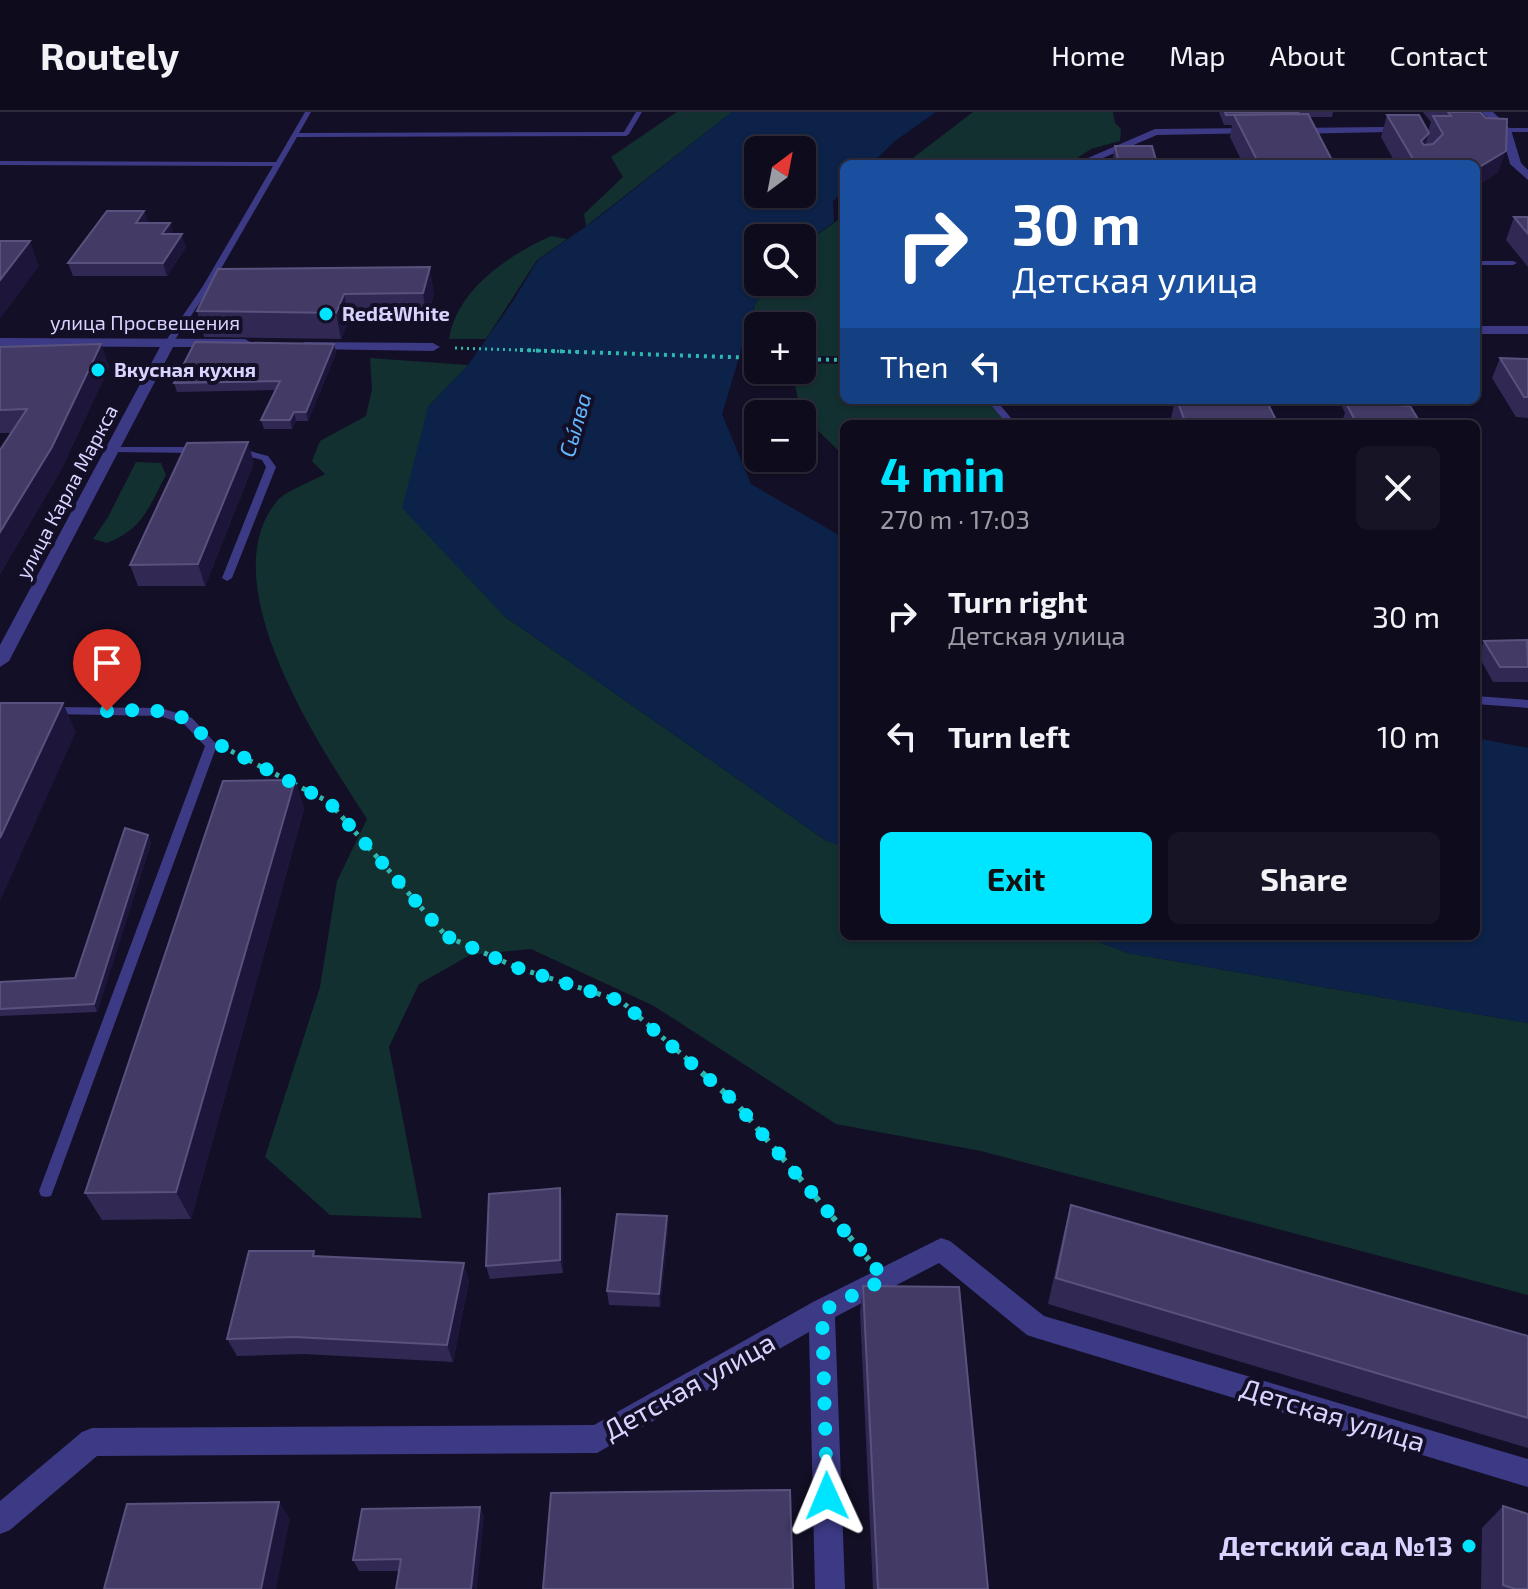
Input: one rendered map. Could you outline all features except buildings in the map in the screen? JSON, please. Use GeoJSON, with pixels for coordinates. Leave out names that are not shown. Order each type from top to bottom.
{"type":"FeatureCollection","features":[{"type":"Feature","properties":{"kind":"street"},"geometry":{"type":"LineString","coordinates":[[1487,112],[1506,130],[1516,164],[1528,177]]}},
{"type":"Feature","properties":{"kind":"street"},"geometry":{"type":"LineString","coordinates":[[1277,131],[1384,130]]}},
{"type":"Feature","properties":{"kind":"street"},"geometry":{"type":"LineString","coordinates":[[1087,160],[1155,132],[1262,131]]}},
{"type":"Feature","properties":{"kind":"street"},"geometry":{"type":"LineString","coordinates":[[1480,330],[1528,330]]}},
{"type":"Feature","properties":{"kind":"street","name":"улица Просвещения"},"geometry":{"type":"LineString","coordinates":[[0,342],[263,344]]}},
{"type":"Feature","properties":{"kind":"street","name":"улица Карла Маркса"},"geometry":{"type":"LineString","coordinates":[[0,661],[169,342]]}},
{"type":"Feature","properties":{"kind":"street"},"geometry":{"type":"LineString","coordinates":[[294,344],[438,348]]}},
{"type":"Feature","properties":{"kind":"street","name":"Детская улица"},"geometry":{"type":"LineString","coordinates":[[0,1520],[92,1442],[597,1439],[822,1311],[941,1249],[1036,1326],[1528,1473]]}},
{"type":"Feature","properties":{"kind":"street"},"geometry":{"type":"LineString","coordinates":[[822,1311],[830,1589]]}},
{"type":"Feature","properties":{"kind":"lane"},"geometry":{"type":"LineString","coordinates":[[169,342],[207,286],[308,112]]}},
{"type":"Feature","properties":{"kind":"lane"},"geometry":{"type":"LineString","coordinates":[[295,135],[626,134],[639,112]]}},
{"type":"Feature","properties":{"kind":"lane"},"geometry":{"type":"LineString","coordinates":[[1506,130],[1528,130]]}},
{"type":"Feature","properties":{"kind":"lane"},"geometry":{"type":"LineString","coordinates":[[0,163],[278,164]]}},
{"type":"Feature","properties":{"kind":"lane"},"geometry":{"type":"LineString","coordinates":[[1480,263],[1513,263]]}},
{"type":"Feature","properties":{"kind":"lane"},"geometry":{"type":"LineString","coordinates":[[994,404],[1008,420]]}},
{"type":"Feature","properties":{"kind":"lane"},"geometry":{"type":"LineString","coordinates":[[112,450],[236,450],[265,458],[271,467],[227,578]]}},
{"type":"Feature","properties":{"kind":"lane"},"geometry":{"type":"LineString","coordinates":[[1480,700],[1528,704]]}},
{"type":"Feature","properties":{"kind":"lane"},"geometry":{"type":"LineString","coordinates":[[44,711],[161,712],[188,721],[211,745],[46,1191]]}},
{"type":"Feature","properties":{"kind":"path"},"geometry":{"type":"LineString","coordinates":[[438,348],[744,358]]}},
{"type":"Feature","properties":{"kind":"path"},"geometry":{"type":"LineString","coordinates":[[816,360],[840,360]]}},
{"type":"Feature","properties":{"kind":"path"},"geometry":{"type":"LineString","coordinates":[[211,745],[222,746],[329,802],[446,936],[518,968],[621,1001],[735,1102],[885,1279]]}},
{"type":"Feature","properties":{"kind":"green space"},"geometry":{"type":"Polygon","coordinates":[[[677,112],[732,112],[586,226],[584,214],[623,177],[611,157],[677,112]]]}},
{"type":"Feature","properties":{"kind":"green space"},"geometry":{"type":"Polygon","coordinates":[[[973,112],[1113,112],[1115,123],[1121,129],[1120,141],[1091,149],[1074,160],[910,160],[973,112]]]}},
{"type":"Feature","properties":{"kind":"green space"},"geometry":{"type":"Polygon","coordinates":[[[840,219],[840,356],[816,356],[816,312],[753,312],[761,296],[816,296],[816,235],[840,219]]]}},
{"type":"Feature","properties":{"kind":"green space"},"geometry":{"type":"Polygon","coordinates":[[[551,236],[567,239],[537,260],[486,339],[449,339],[462,304],[474,289],[502,264],[551,236]]]}},
{"type":"Feature","properties":{"kind":"green space"},"geometry":{"type":"Polygon","coordinates":[[[370,358],[468,365],[428,407],[504,616],[825,840],[840,846],[840,940],[1094,940],[1128,953],[1528,1023],[1528,1295],[981,1151],[836,1124],[654,1006],[531,949],[470,955],[419,984],[389,1047],[422,1218],[330,1215],[265,1157],[320,987],[337,881],[367,819],[324,751],[280,664],[264,619],[256,575],[259,535],[277,501],[325,474],[312,461],[320,441],[366,416],[372,389],[370,358]]]}},
{"type":"Feature","properties":{"kind":"green space"},"geometry":{"type":"Polygon","coordinates":[[[816,363],[840,364],[840,404],[994,404],[1006,420],[840,420],[840,452],[816,429],[816,400],[798,400],[795,384],[816,384],[816,363]]]}},
{"type":"Feature","properties":{"kind":"green space"},"geometry":{"type":"Polygon","coordinates":[[[136,462],[161,463],[166,475],[149,507],[137,524],[119,537],[107,543],[93,539],[108,517],[136,462]]]}},
{"type":"Feature","properties":{"kind":"water","name":"Сы́лва"},"geometry":{"type":"Polygon","coordinates":[[[732,112],[936,112],[895,141],[875,160],[840,160],[840,195],[833,201],[834,222],[816,235],[816,224],[744,224],[744,296],[761,296],[753,312],[744,312],[744,341],[722,414],[751,484],[840,536],[840,846],[825,840],[504,616],[402,508],[428,407],[468,365],[538,260],[595,220],[732,112]]]}},
{"type":"Feature","properties":{"kind":"water"},"geometry":{"type":"Polygon","coordinates":[[[1480,739],[1528,748],[1528,1023],[1128,953],[1094,940],[1480,940],[1480,739]]]}},
{"type":"Feature","properties":{"kind":"place","name":"Red&White"},"geometry":{"type":"Point","coordinates":[326,314]}},
{"type":"Feature","properties":{"kind":"place","name":"Вкусная кухня"},"geometry":{"type":"Point","coordinates":[98,370]}},
{"type":"Feature","properties":{"kind":"place","name":"Детский сад №13"},"geometry":{"type":"Point","coordinates":[1469,1546]}},
{"type":"Feature","properties":{"kind":"route"},"geometry":{"type":"LineString","coordinates":[[107,711],[161,712],[188,721],[211,745],[222,746],[329,802],[446,936],[518,968],[621,1001],[735,1102],[885,1279],[822,1311],[827,1496]]}}]}
